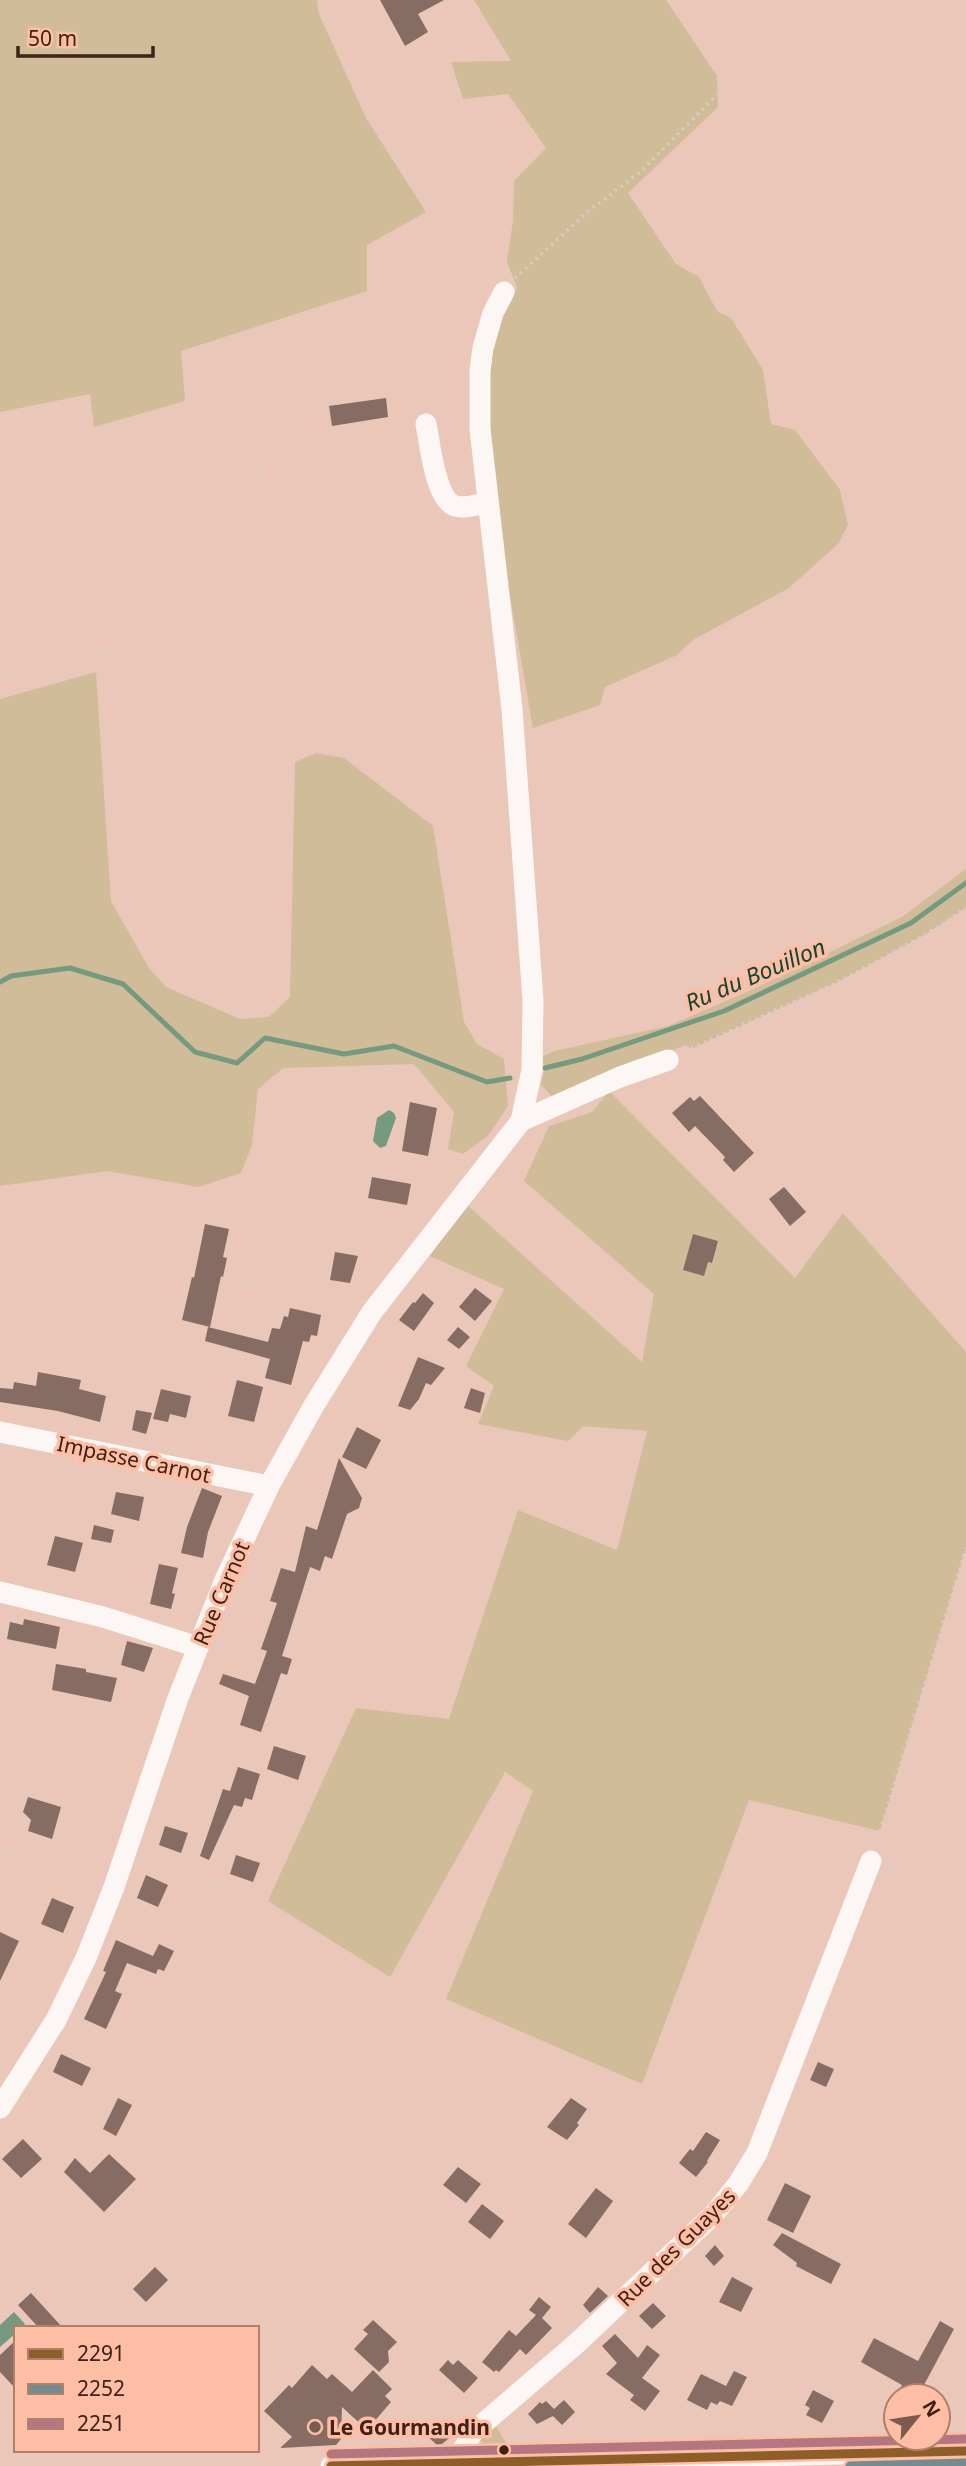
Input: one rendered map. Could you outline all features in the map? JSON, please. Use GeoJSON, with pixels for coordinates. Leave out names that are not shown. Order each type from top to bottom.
{"type":"FeatureCollection","features":[{"type":"Feature","properties":{"kind":"street"},"geometry":{"type":"LineString","coordinates":[[504,292],[488,328],[480,371],[481,438],[512,709],[533,1000],[533,1059],[521,1121]]}},
{"type":"Feature","properties":{"kind":"street"},"geometry":{"type":"LineString","coordinates":[[426,424],[442,493],[450,503],[465,507],[488,503]]}},
{"type":"Feature","properties":{"kind":"street"},"geometry":{"type":"LineString","coordinates":[[521,1121],[667,1059]]}},
{"type":"Feature","properties":{"kind":"street","name":"Rue Carnot"},"geometry":{"type":"LineString","coordinates":[[0,2108],[55,2020],[86,1958],[114,1887],[178,1698],[224,1582],[269,1486],[313,1407],[372,1312],[521,1121]]}},
{"type":"Feature","properties":{"kind":"street","name":"Impasse Carnot"},"geometry":{"type":"LineString","coordinates":[[0,1432],[269,1486]]}},
{"type":"Feature","properties":{"kind":"street"},"geometry":{"type":"LineString","coordinates":[[0,1592],[103,1617],[198,1647]]}},
{"type":"Feature","properties":{"kind":"street","name":"Rue des Guayes"},"geometry":{"type":"LineString","coordinates":[[455,2464],[471,2433],[576,2344],[714,2214],[738,2184],[757,2153],[871,1861]]}},
{"type":"Feature","properties":{"kind":"street"},"geometry":{"type":"LineString","coordinates":[[331,2466],[966,2451]]}},
{"type":"Feature","properties":{"kind":"path"},"geometry":{"type":"LineString","coordinates":[[504,292],[541,252],[640,172],[724,88],[802,0]]}},
{"type":"Feature","properties":{"kind":"path"},"geometry":{"type":"LineString","coordinates":[[441,35],[438,42],[407,76],[394,97],[390,117],[392,137],[405,170],[419,191],[494,264],[503,281],[504,292]]}},
{"type":"Feature","properties":{"kind":"path"},"geometry":{"type":"LineString","coordinates":[[252,434],[268,537],[268,546],[254,574],[260,590],[264,594],[272,595]]}},
{"type":"Feature","properties":{"kind":"path"},"geometry":{"type":"LineString","coordinates":[[0,676],[106,654],[182,632],[385,549],[465,507]]}},
{"type":"Feature","properties":{"kind":"path"},"geometry":{"type":"LineString","coordinates":[[667,1059],[842,980],[926,934],[966,908]]}},
{"type":"Feature","properties":{"kind":"path"},"geometry":{"type":"LineString","coordinates":[[232,1279],[372,1312]]}},
{"type":"Feature","properties":{"kind":"path"},"geometry":{"type":"LineString","coordinates":[[880,1831],[966,1548]]}},
{"type":"Feature","properties":{"kind":"path"},"geometry":{"type":"LineString","coordinates":[[0,1851],[114,1887]]}},
{"type":"Feature","properties":{"kind":"path"},"geometry":{"type":"LineString","coordinates":[[125,1854],[230,1889]]}},
{"type":"Feature","properties":{"kind":"path"},"geometry":{"type":"LineString","coordinates":[[871,1861],[895,1870],[966,1906]]}},
{"type":"Feature","properties":{"kind":"shaded area"},"geometry":{"type":"Polygon","coordinates":[[[0,0],[317,0],[319,14],[366,118],[426,212],[367,245],[367,291],[181,351],[185,401],[94,427],[90,394],[0,412],[0,0]]]}},
{"type":"Feature","properties":{"kind":"shaded area"},"geometry":{"type":"Polygon","coordinates":[[[474,0],[666,0],[717,76],[718,107],[628,193],[676,264],[699,277],[717,311],[731,318],[763,370],[771,424],[795,430],[840,490],[848,525],[838,544],[789,588],[693,640],[677,655],[605,687],[600,705],[533,728],[498,528],[485,380],[496,325],[517,288],[507,261],[513,221],[514,181],[546,148],[508,94],[463,99],[451,62],[511,61],[474,0]]]}},
{"type":"Feature","properties":{"kind":"shaded area"},"geometry":{"type":"Polygon","coordinates":[[[96,672],[111,901],[149,968],[166,987],[240,1019],[269,1017],[290,997],[295,762],[316,753],[344,758],[433,826],[464,1022],[477,1044],[504,1059],[508,1106],[488,1136],[463,1154],[448,1149],[454,1112],[414,1064],[283,1068],[258,1089],[252,1145],[241,1173],[198,1187],[108,1171],[0,1186],[0,699],[96,672]]]}},
{"type":"Feature","properties":{"kind":"shaded area"},"geometry":{"type":"Polygon","coordinates":[[[966,869],[966,908],[926,934],[842,980],[691,1049],[686,1045],[554,1098],[541,1085],[545,1068],[542,1057],[555,1051],[668,1026],[749,991],[902,917],[966,869]]]}},
{"type":"Feature","properties":{"kind":"shaded area"},"geometry":{"type":"Polygon","coordinates":[[[609,1091],[795,1278],[843,1213],[966,1352],[966,1548],[880,1831],[749,1800],[642,2084],[446,1999],[533,1791],[505,1772],[390,1977],[268,1901],[356,1708],[449,1719],[518,1510],[617,1550],[647,1431],[583,1426],[568,1441],[478,1424],[494,1386],[466,1366],[504,1289],[430,1256],[465,1203],[642,1362],[654,1294],[524,1181],[549,1126],[592,1112],[609,1091]]]}},
{"type":"Feature","properties":{"kind":"shaded area"},"geometry":{"type":"Polygon","coordinates":[[[389,1110],[396,1118],[386,1146],[380,1148],[373,1141],[377,1118],[389,1110]]]}},
{"type":"Feature","properties":{"kind":"shaded area"},"geometry":{"type":"Polygon","coordinates":[[[14,2312],[25,2324],[14,2326],[14,2335],[0,2347],[0,2325],[14,2312]]]}},
{"type":"Feature","properties":{"kind":"shaded area"},"geometry":{"type":"Polygon","coordinates":[[[494,2423],[506,2443],[484,2445],[478,2438],[494,2423]]]}},
{"type":"Feature","properties":{"kind":"building"},"geometry":{"type":"Polygon","coordinates":[[[380,0],[444,0],[418,14],[428,32],[405,46],[380,0]]]}},
{"type":"Feature","properties":{"kind":"building"},"geometry":{"type":"Polygon","coordinates":[[[386,398],[388,417],[332,426],[329,406],[386,398]]]}},
{"type":"Feature","properties":{"kind":"building"},"geometry":{"type":"Polygon","coordinates":[[[700,1096],[754,1153],[734,1172],[723,1160],[725,1157],[695,1126],[689,1132],[672,1113],[690,1097],[694,1101],[700,1096]]]}},
{"type":"Feature","properties":{"kind":"building"},"geometry":{"type":"Polygon","coordinates":[[[410,1102],[437,1108],[428,1156],[402,1151],[410,1102]]]}},
{"type":"Feature","properties":{"kind":"building"},"geometry":{"type":"Polygon","coordinates":[[[372,1177],[411,1184],[407,1205],[368,1198],[372,1177]]]}},
{"type":"Feature","properties":{"kind":"building"},"geometry":{"type":"Polygon","coordinates":[[[784,1187],[806,1212],[790,1226],[769,1199],[784,1187]]]}},
{"type":"Feature","properties":{"kind":"building"},"geometry":{"type":"Polygon","coordinates":[[[205,1224],[229,1229],[223,1257],[227,1258],[210,1327],[182,1320],[205,1224]]]}},
{"type":"Feature","properties":{"kind":"building"},"geometry":{"type":"Polygon","coordinates":[[[693,1234],[718,1241],[712,1263],[708,1262],[704,1276],[683,1270],[693,1234]]]}},
{"type":"Feature","properties":{"kind":"building"},"geometry":{"type":"Polygon","coordinates":[[[335,1252],[358,1256],[350,1283],[330,1280],[335,1252]]]}},
{"type":"Feature","properties":{"kind":"building"},"geometry":{"type":"Polygon","coordinates":[[[475,1288],[492,1301],[475,1321],[459,1307],[475,1288]]]}},
{"type":"Feature","properties":{"kind":"building"},"geometry":{"type":"Polygon","coordinates":[[[423,1293],[434,1303],[414,1331],[399,1320],[423,1293]]]}},
{"type":"Feature","properties":{"kind":"building"},"geometry":{"type":"Polygon","coordinates":[[[290,1308],[321,1315],[317,1336],[311,1335],[309,1342],[303,1341],[291,1385],[265,1378],[270,1359],[205,1341],[208,1327],[268,1342],[272,1328],[280,1329],[290,1308]]]}},
{"type":"Feature","properties":{"kind":"building"},"geometry":{"type":"Polygon","coordinates":[[[458,1327],[470,1337],[459,1349],[447,1340],[458,1327]]]}},
{"type":"Feature","properties":{"kind":"building"},"geometry":{"type":"Polygon","coordinates":[[[418,1357],[445,1368],[431,1385],[426,1383],[419,1399],[410,1410],[398,1406],[418,1357]]]}},
{"type":"Feature","properties":{"kind":"building"},"geometry":{"type":"Polygon","coordinates":[[[38,1372],[81,1380],[79,1389],[106,1396],[100,1422],[58,1411],[0,1402],[0,1388],[13,1389],[14,1382],[36,1386],[38,1372]]]}},
{"type":"Feature","properties":{"kind":"building"},"geometry":{"type":"Polygon","coordinates":[[[237,1380],[263,1387],[254,1422],[228,1416],[237,1380]]]}},
{"type":"Feature","properties":{"kind":"building"},"geometry":{"type":"Polygon","coordinates":[[[471,1388],[485,1393],[480,1413],[464,1408],[471,1388]]]}},
{"type":"Feature","properties":{"kind":"building"},"geometry":{"type":"Polygon","coordinates":[[[161,1389],[191,1396],[186,1418],[170,1414],[168,1422],[153,1419],[161,1389]]]}},
{"type":"Feature","properties":{"kind":"building"},"geometry":{"type":"Polygon","coordinates":[[[136,1410],[152,1413],[146,1434],[132,1430],[136,1410]]]}},
{"type":"Feature","properties":{"kind":"building"},"geometry":{"type":"Polygon","coordinates":[[[357,1427],[381,1440],[366,1469],[342,1457],[357,1427]]]}},
{"type":"Feature","properties":{"kind":"building"},"geometry":{"type":"Polygon","coordinates":[[[339,1458],[362,1498],[359,1508],[347,1514],[332,1559],[325,1556],[320,1571],[310,1567],[282,1656],[292,1659],[287,1675],[281,1673],[261,1732],[240,1725],[249,1696],[219,1684],[223,1674],[255,1684],[267,1651],[261,1649],[277,1603],[270,1601],[281,1568],[295,1572],[306,1526],[317,1530],[339,1458]]]}},
{"type":"Feature","properties":{"kind":"building"},"geometry":{"type":"Polygon","coordinates":[[[202,1488],[222,1496],[208,1532],[203,1558],[181,1553],[187,1527],[202,1488]]]}},
{"type":"Feature","properties":{"kind":"building"},"geometry":{"type":"Polygon","coordinates":[[[116,1492],[144,1497],[139,1521],[111,1514],[116,1492]]]}},
{"type":"Feature","properties":{"kind":"building"},"geometry":{"type":"Polygon","coordinates":[[[94,1525],[114,1530],[111,1543],[91,1539],[94,1525]]]}},
{"type":"Feature","properties":{"kind":"building"},"geometry":{"type":"Polygon","coordinates":[[[55,1536],[83,1543],[75,1572],[47,1565],[55,1536]]]}},
{"type":"Feature","properties":{"kind":"building"},"geometry":{"type":"Polygon","coordinates":[[[159,1564],[178,1568],[171,1609],[150,1604],[159,1564]]]}},
{"type":"Feature","properties":{"kind":"building"},"geometry":{"type":"Polygon","coordinates":[[[24,1619],[60,1627],[56,1649],[7,1639],[10,1622],[23,1625],[24,1619]]]}},
{"type":"Feature","properties":{"kind":"building"},"geometry":{"type":"Polygon","coordinates":[[[127,1641],[153,1648],[144,1672],[121,1665],[127,1641]]]}},
{"type":"Feature","properties":{"kind":"building"},"geometry":{"type":"Polygon","coordinates":[[[56,1664],[117,1678],[111,1702],[52,1690],[56,1664]]]}},
{"type":"Feature","properties":{"kind":"building"},"geometry":{"type":"Polygon","coordinates":[[[274,1746],[306,1756],[298,1780],[267,1769],[274,1746]]]}},
{"type":"Feature","properties":{"kind":"building"},"geometry":{"type":"Polygon","coordinates":[[[238,1767],[260,1774],[252,1800],[245,1798],[242,1807],[234,1805],[209,1860],[200,1856],[223,1789],[230,1791],[238,1767]]]}},
{"type":"Feature","properties":{"kind":"building"},"geometry":{"type":"Polygon","coordinates":[[[28,1797],[61,1807],[52,1839],[28,1831],[31,1820],[23,1812],[28,1797]]]}},
{"type":"Feature","properties":{"kind":"building"},"geometry":{"type":"Polygon","coordinates":[[[165,1826],[188,1833],[181,1853],[159,1845],[165,1826]]]}},
{"type":"Feature","properties":{"kind":"building"},"geometry":{"type":"Polygon","coordinates":[[[236,1855],[260,1863],[253,1882],[230,1874],[236,1855]]]}},
{"type":"Feature","properties":{"kind":"building"},"geometry":{"type":"Polygon","coordinates":[[[146,1875],[168,1885],[158,1907],[137,1898],[146,1875]]]}},
{"type":"Feature","properties":{"kind":"building"},"geometry":{"type":"Polygon","coordinates":[[[52,1898],[74,1907],[63,1933],[41,1924],[52,1898]]]}},
{"type":"Feature","properties":{"kind":"building"},"geometry":{"type":"Polygon","coordinates":[[[0,1932],[19,1941],[0,1981],[0,1932]]]}},
{"type":"Feature","properties":{"kind":"building"},"geometry":{"type":"Polygon","coordinates":[[[116,1940],[153,1956],[159,1944],[174,1951],[164,1971],[158,1969],[156,1974],[127,1963],[115,1991],[122,1994],[106,2029],[84,2019],[106,1972],[103,1971],[116,1940]]]}},
{"type":"Feature","properties":{"kind":"building"},"geometry":{"type":"Polygon","coordinates":[[[61,2054],[91,2068],[82,2086],[53,2072],[61,2054]]]}},
{"type":"Feature","properties":{"kind":"building"},"geometry":{"type":"Polygon","coordinates":[[[818,2062],[834,2069],[826,2087],[810,2080],[818,2062]]]}},
{"type":"Feature","properties":{"kind":"building"},"geometry":{"type":"Polygon","coordinates":[[[118,2098],[132,2105],[116,2136],[103,2129],[118,2098]]]}},
{"type":"Feature","properties":{"kind":"building"},"geometry":{"type":"Polygon","coordinates":[[[571,2098],[587,2109],[567,2140],[547,2127],[571,2098]]]}},
{"type":"Feature","properties":{"kind":"building"},"geometry":{"type":"Polygon","coordinates":[[[706,2132],[720,2140],[696,2177],[679,2163],[690,2149],[693,2151],[706,2132]]]}},
{"type":"Feature","properties":{"kind":"building"},"geometry":{"type":"Polygon","coordinates":[[[23,2139],[42,2159],[21,2178],[2,2159],[23,2139]]]}},
{"type":"Feature","properties":{"kind":"building"},"geometry":{"type":"Polygon","coordinates":[[[109,2154],[136,2179],[104,2212],[64,2172],[75,2158],[90,2173],[109,2154]]]}},
{"type":"Feature","properties":{"kind":"building"},"geometry":{"type":"Polygon","coordinates":[[[458,2167],[481,2184],[466,2203],[443,2185],[458,2167]]]}},
{"type":"Feature","properties":{"kind":"building"},"geometry":{"type":"Polygon","coordinates":[[[785,2183],[811,2196],[793,2233],[767,2220],[785,2183]]]}},
{"type":"Feature","properties":{"kind":"building"},"geometry":{"type":"Polygon","coordinates":[[[596,2188],[613,2201],[586,2238],[568,2224],[596,2188]]]}},
{"type":"Feature","properties":{"kind":"building"},"geometry":{"type":"Polygon","coordinates":[[[482,2204],[504,2221],[490,2239],[468,2222],[482,2204]]]}},
{"type":"Feature","properties":{"kind":"building"},"geometry":{"type":"Polygon","coordinates":[[[782,2233],[841,2264],[831,2284],[796,2266],[797,2263],[773,2245],[782,2233]]]}},
{"type":"Feature","properties":{"kind":"building"},"geometry":{"type":"Polygon","coordinates":[[[715,2245],[724,2256],[714,2266],[705,2256],[715,2245]]]}},
{"type":"Feature","properties":{"kind":"building"},"geometry":{"type":"Polygon","coordinates":[[[155,2267],[168,2280],[146,2302],[133,2289],[155,2267]]]}},
{"type":"Feature","properties":{"kind":"building"},"geometry":{"type":"Polygon","coordinates":[[[732,2277],[753,2288],[741,2312],[719,2302],[732,2277]]]}},
{"type":"Feature","properties":{"kind":"building"},"geometry":{"type":"Polygon","coordinates":[[[598,2287],[608,2296],[590,2313],[583,2305],[598,2287]]]}},
{"type":"Feature","properties":{"kind":"building"},"geometry":{"type":"Polygon","coordinates":[[[31,2293],[61,2326],[37,2326],[18,2305],[31,2293]]]}},
{"type":"Feature","properties":{"kind":"building"},"geometry":{"type":"Polygon","coordinates":[[[539,2297],[551,2307],[542,2318],[552,2328],[526,2355],[520,2349],[499,2372],[494,2372],[482,2362],[509,2330],[516,2336],[536,2315],[529,2310],[539,2297]]]}},
{"type":"Feature","properties":{"kind":"building"},"geometry":{"type":"Polygon","coordinates":[[[653,2303],[666,2316],[652,2329],[639,2316],[653,2303]]]}},
{"type":"Feature","properties":{"kind":"building"},"geometry":{"type":"Polygon","coordinates":[[[373,2320],[397,2342],[388,2351],[389,2362],[379,2372],[354,2349],[368,2334],[363,2330],[373,2320]]]}},
{"type":"Feature","properties":{"kind":"building"},"geometry":{"type":"Polygon","coordinates":[[[940,2321],[954,2329],[926,2382],[897,2382],[861,2362],[874,2338],[918,2361],[940,2321]]]}},
{"type":"Feature","properties":{"kind":"building"},"geometry":{"type":"Polygon","coordinates":[[[615,2334],[638,2358],[647,2345],[660,2355],[642,2378],[660,2391],[645,2411],[630,2400],[634,2395],[606,2374],[617,2363],[602,2346],[615,2334]]]}},
{"type":"Feature","properties":{"kind":"building"},"geometry":{"type":"Polygon","coordinates":[[[14,2342],[14,2387],[0,2372],[0,2355],[14,2342]]]}},
{"type":"Feature","properties":{"kind":"building"},"geometry":{"type":"Polygon","coordinates":[[[448,2360],[453,2365],[458,2360],[478,2378],[464,2393],[439,2370],[448,2360]]]}},
{"type":"Feature","properties":{"kind":"building"},"geometry":{"type":"Polygon","coordinates":[[[312,2365],[327,2379],[332,2374],[352,2392],[373,2370],[392,2389],[385,2396],[391,2402],[367,2430],[342,2407],[341,2439],[336,2445],[280,2448],[292,2437],[264,2411],[289,2385],[292,2388],[312,2365]]]}},
{"type":"Feature","properties":{"kind":"building"},"geometry":{"type":"Polygon","coordinates":[[[734,2371],[747,2377],[732,2406],[720,2401],[717,2405],[711,2402],[707,2410],[687,2400],[701,2374],[726,2386],[734,2371]]]}},
{"type":"Feature","properties":{"kind":"building"},"geometry":{"type":"Polygon","coordinates":[[[813,2390],[834,2401],[822,2423],[806,2415],[810,2408],[805,2405],[813,2390]]]}},
{"type":"Feature","properties":{"kind":"building"},"geometry":{"type":"Polygon","coordinates":[[[564,2400],[575,2412],[562,2425],[553,2416],[537,2424],[528,2414],[540,2402],[542,2404],[546,2401],[554,2409],[564,2400]]]}},
{"type":"Feature","properties":{"kind":"building"},"geometry":{"type":"Polygon","coordinates":[[[447,2420],[458,2431],[437,2445],[424,2433],[433,2421],[440,2427],[447,2420]]]}},
{"type":"Feature","properties":{"kind":"waterway","name":"Ru du Bouillon"},"geometry":{"type":"LineString","coordinates":[[545,1068],[582,1059],[724,1011],[911,923],[966,883]]}},
{"type":"Feature","properties":{"kind":"waterway","name":"Ru du Bouillon"},"geometry":{"type":"LineString","coordinates":[[0,982],[11,976],[70,968],[123,984],[195,1052],[237,1063],[265,1038],[344,1054],[394,1046],[487,1082],[510,1078]]}},
{"type":"Feature","properties":{"kind":"transit line","name":"2251"},"geometry":{"type":"LineString","coordinates":[[331,2454],[966,2439]]}},
{"type":"Feature","properties":{"kind":"transit line","name":"2291"},"geometry":{"type":"LineString","coordinates":[[331,2466],[966,2451]]}},
{"type":"Feature","properties":{"kind":"transit line","name":"2252"},"geometry":{"type":"LineString","coordinates":[[850,2466],[966,2463]]}},
{"type":"Feature","properties":{"kind":"place","name":"Le Gourmandin"},"geometry":{"type":"Point","coordinates":[315,2427]}}]}
